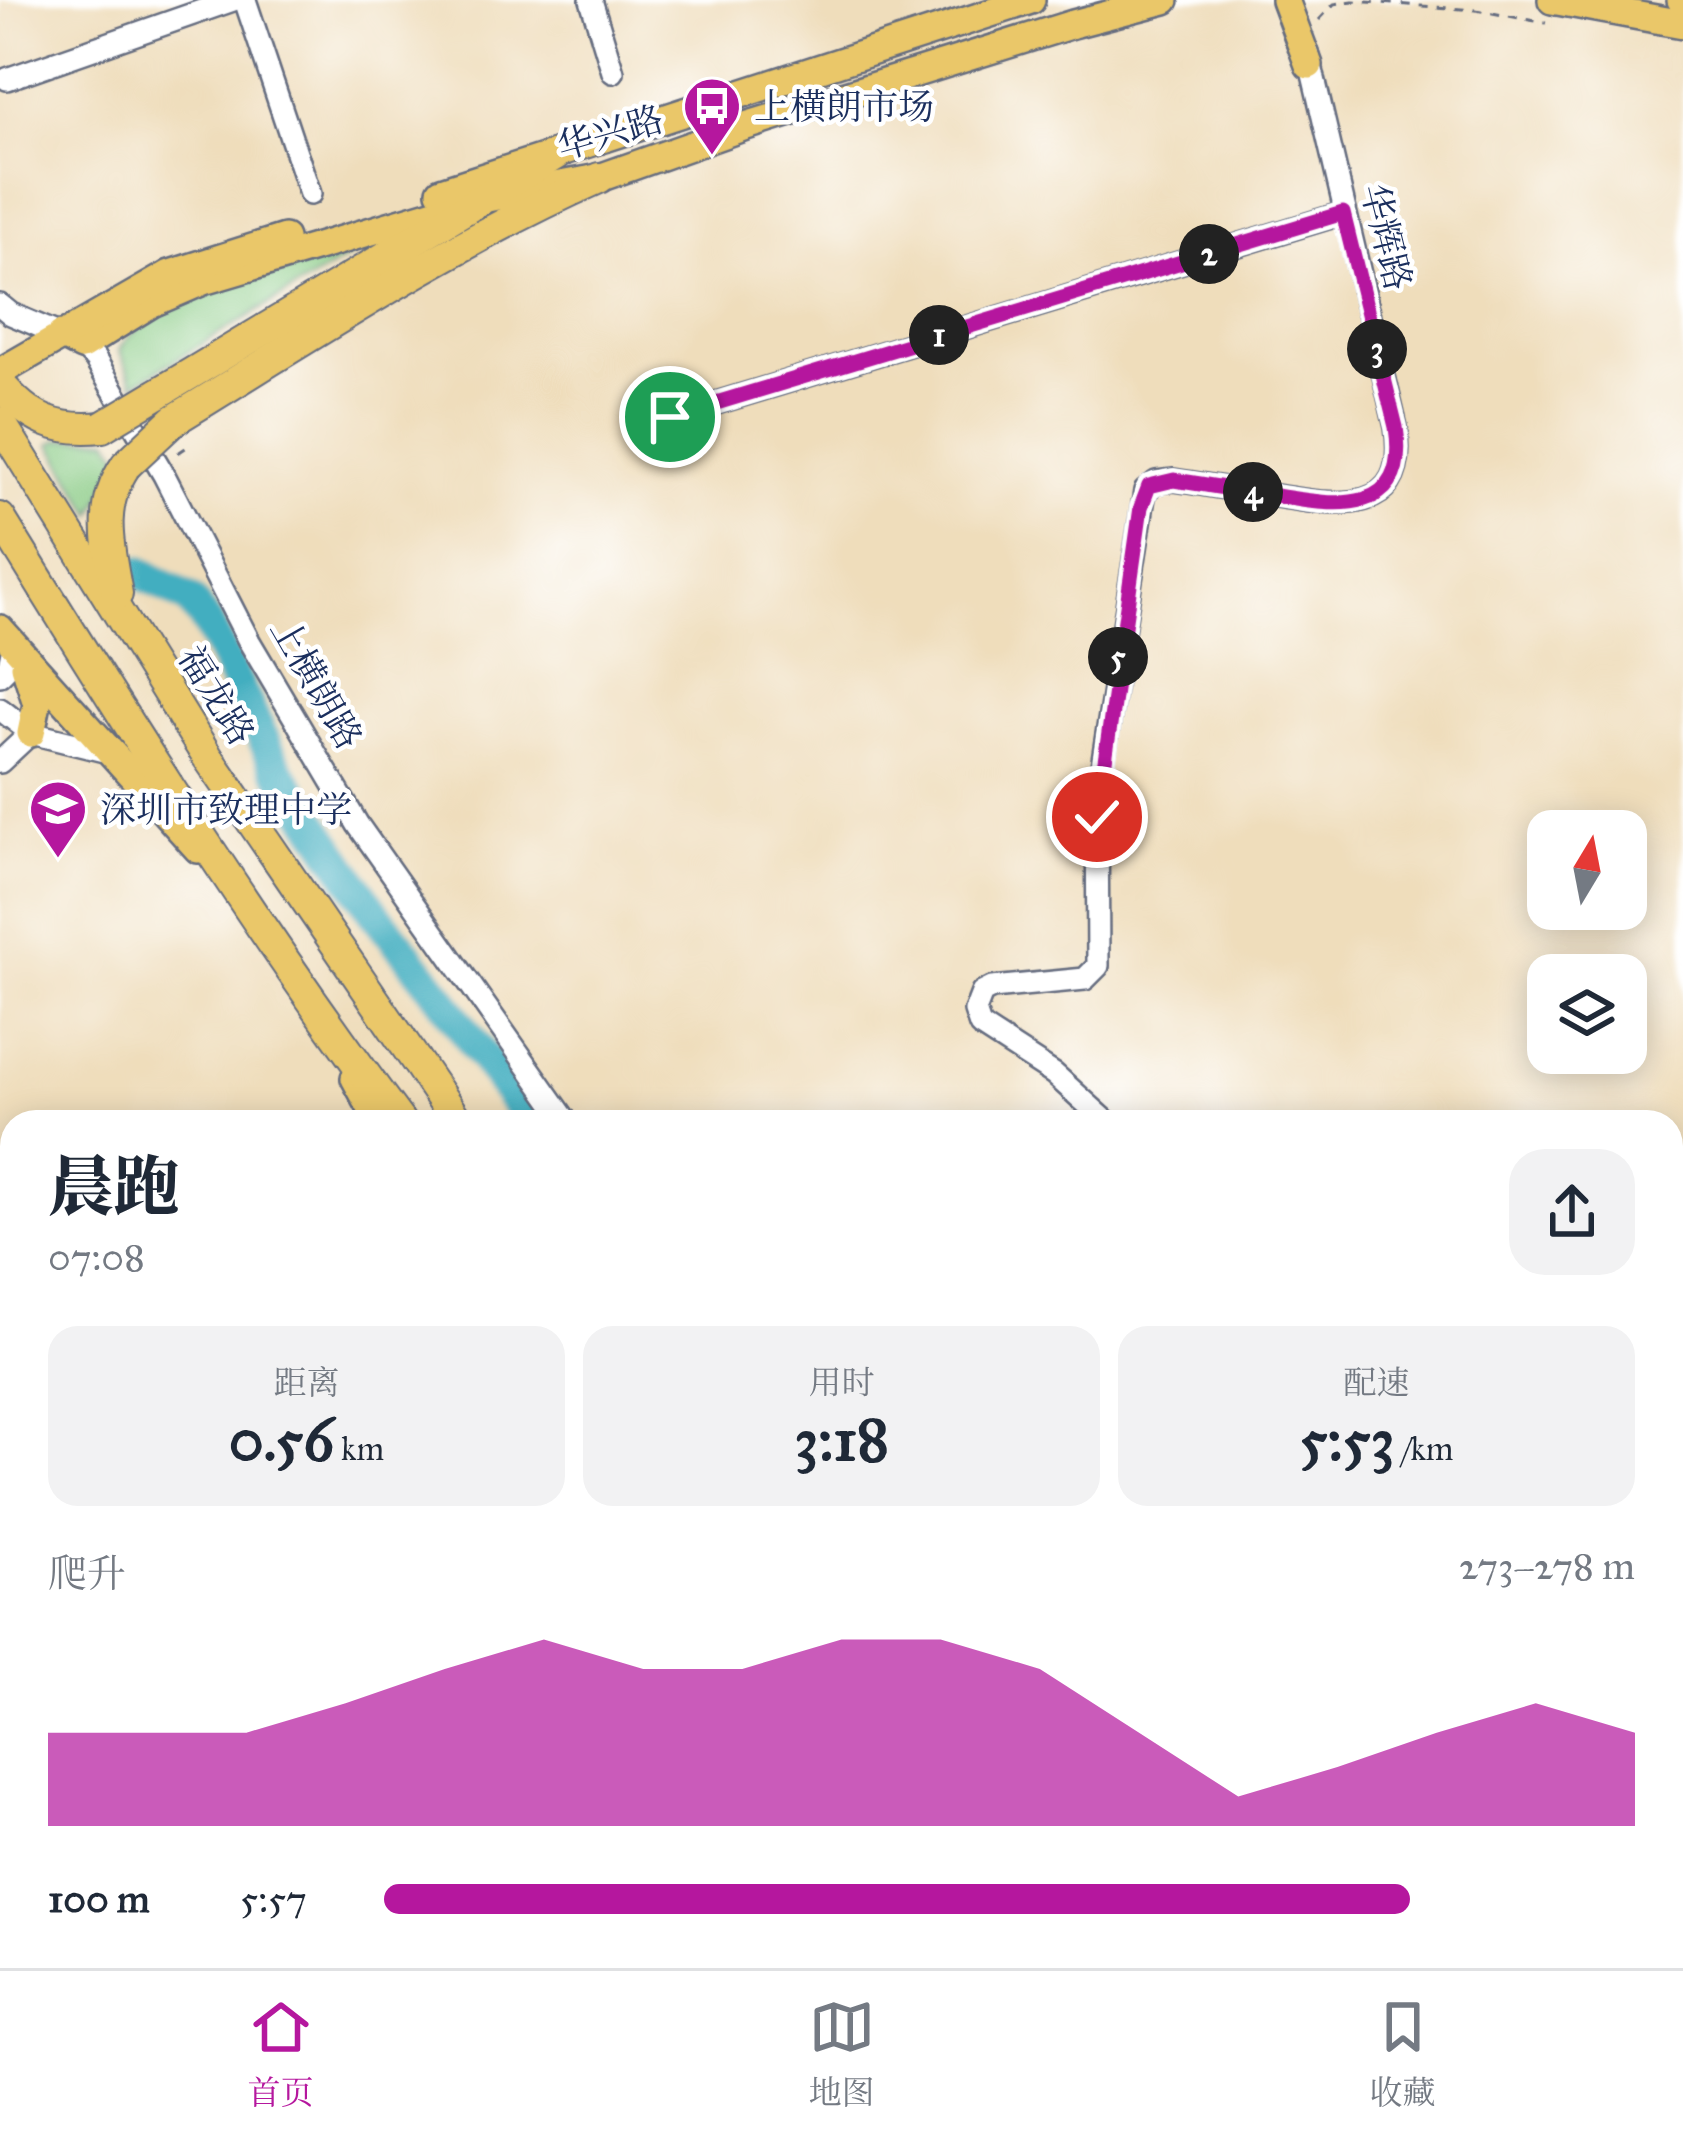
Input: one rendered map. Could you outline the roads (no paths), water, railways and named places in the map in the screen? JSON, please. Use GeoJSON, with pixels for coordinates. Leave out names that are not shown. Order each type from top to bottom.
{"type":"FeatureCollection","features":[{"type":"Feature","properties":{"kind":"highway"},"geometry":{"type":"LineString","coordinates":[[120,611],[107,541],[107,506],[114,483],[166,407],[476,200],[555,155]]}},
{"type":"Feature","properties":{"kind":"highway"},"geometry":{"type":"LineString","coordinates":[[3,394],[57,427],[102,428],[166,407],[520,213],[599,178]]}},
{"type":"Feature","properties":{"kind":"highway","name":"福龙路"},"geometry":{"type":"LineString","coordinates":[[3,394],[120,611],[206,756],[450,1110]]}},
{"type":"Feature","properties":{"kind":"highway"},"geometry":{"type":"LineString","coordinates":[[0,518],[158,776],[325,1022],[391,1110]]}},
{"type":"Feature","properties":{"kind":"main road","name":"华兴路"},"geometry":{"type":"LineString","coordinates":[[3,394],[138,290],[194,264],[555,155],[1031,0]]}},
{"type":"Feature","properties":{"kind":"main road","name":"华兴路"},"geometry":{"type":"LineString","coordinates":[[71,340],[203,281],[476,200],[599,178],[746,126],[1165,0]]}},
{"type":"Feature","properties":{"kind":"main road","name":"华辉路"},"geometry":{"type":"LineString","coordinates":[[1285,0],[1309,65]]}},
{"type":"Feature","properties":{"kind":"main road"},"geometry":{"type":"LineString","coordinates":[[1555,13],[1683,24]]}},
{"type":"Feature","properties":{"kind":"main road"},"geometry":{"type":"LineString","coordinates":[[7,638],[234,887]]}},
{"type":"Feature","properties":{"kind":"main road"},"geometry":{"type":"LineString","coordinates":[[7,638],[34,688],[37,704],[31,734]]}},
{"type":"Feature","properties":{"kind":"main road"},"geometry":{"type":"LineString","coordinates":[[325,1022],[373,1110]]}},
{"type":"Feature","properties":{"kind":"street"},"geometry":{"type":"LineString","coordinates":[[8,79],[233,0]]}},
{"type":"Feature","properties":{"kind":"street"},"geometry":{"type":"LineString","coordinates":[[245,0],[310,194]]}},
{"type":"Feature","properties":{"kind":"street"},"geometry":{"type":"LineString","coordinates":[[591,0],[613,72]]}},
{"type":"Feature","properties":{"kind":"street","name":"华辉路"},"geometry":{"type":"LineString","coordinates":[[1094,1110],[1054,1074],[980,1026],[975,1012],[982,993],[992,988],[1085,979],[1097,966],[1097,798],[1145,491],[1156,482],[1174,480],[1350,505],[1378,492],[1395,471],[1396,427],[1309,65],[1310,18]]}},
{"type":"Feature","properties":{"kind":"street"},"geometry":{"type":"LineString","coordinates":[[670,417],[1343,213]]}},
{"type":"Feature","properties":{"kind":"street"},"geometry":{"type":"LineString","coordinates":[[0,305],[71,340]]}},
{"type":"Feature","properties":{"kind":"street","name":"上横朗路"},"geometry":{"type":"LineString","coordinates":[[71,340],[95,358],[164,475],[258,657],[358,825],[559,1110]]}},
{"type":"Feature","properties":{"kind":"street"},"geometry":{"type":"LineString","coordinates":[[0,675],[9,666],[7,638]]}},
{"type":"Feature","properties":{"kind":"street"},"geometry":{"type":"LineString","coordinates":[[0,709],[31,734],[93,746],[119,759]]}},
{"type":"Feature","properties":{"kind":"street"},"geometry":{"type":"LineString","coordinates":[[0,762],[31,734]]}},
{"type":"Feature","properties":{"kind":"waterway"},"geometry":{"type":"LineString","coordinates":[[139,572],[190,600],[208,624],[278,769],[377,916],[521,1110]]}},
{"type":"Feature","properties":{"kind":"place","name":"上横朗市场"},"geometry":{"type":"Point","coordinates":[712,157]}},
{"type":"Feature","properties":{"kind":"place","name":"深圳市致理中学"},"geometry":{"type":"Point","coordinates":[58,860]}}]}
